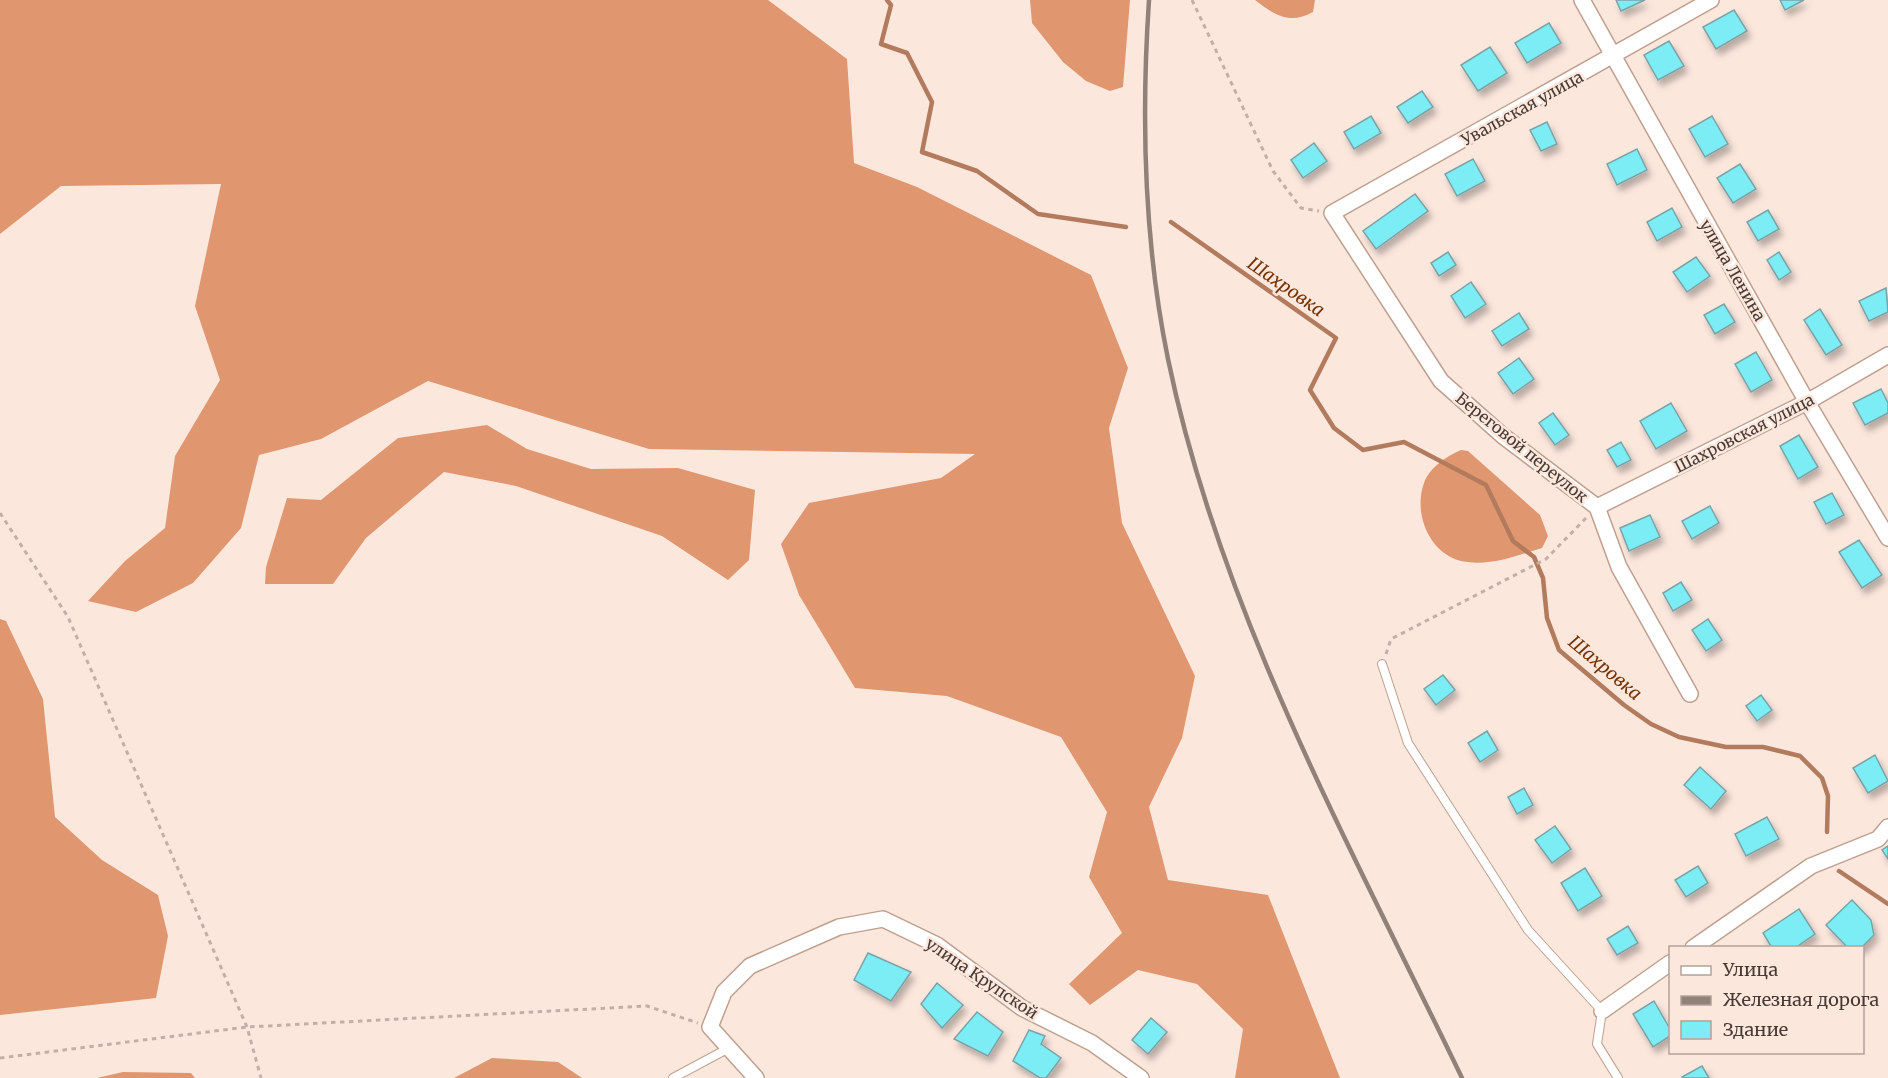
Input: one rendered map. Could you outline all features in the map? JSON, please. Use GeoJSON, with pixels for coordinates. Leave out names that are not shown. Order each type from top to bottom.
{"type":"FeatureCollection","features":[{"type":"Feature","properties":{"kind":"street","name":"улица Ленина"},"geometry":{"type":"LineString","coordinates":[[1582,0],[1807,402],[1888,537]]}},
{"type":"Feature","properties":{"kind":"street","name":"Увальская улица"},"geometry":{"type":"LineString","coordinates":[[1332,213],[1711,0]]}},
{"type":"Feature","properties":{"kind":"street","name":"Береговой переулок"},"geometry":{"type":"LineString","coordinates":[[1332,213],[1441,381],[1503,436],[1597,507],[1619,567],[1690,694]]}},
{"type":"Feature","properties":{"kind":"street","name":"Шахровская улица"},"geometry":{"type":"LineString","coordinates":[[1597,507],[1807,402],[1888,355]]}},
{"type":"Feature","properties":{"kind":"street"},"geometry":{"type":"LineString","coordinates":[[1696,946],[1811,866],[1878,839],[1888,826]]}},
{"type":"Feature","properties":{"kind":"street","name":"улица Крупской"},"geometry":{"type":"LineString","coordinates":[[710,1027],[724,992],[750,966],[839,927],[883,919],[937,945],[1022,1008],[1092,1043],[1141,1078]]}},
{"type":"Feature","properties":{"kind":"street"},"geometry":{"type":"LineString","coordinates":[[1602,1011],[1669,964]]}},
{"type":"Feature","properties":{"kind":"street"},"geometry":{"type":"LineString","coordinates":[[710,1027],[756,1078]]}},
{"type":"Feature","properties":{"kind":"lane"},"geometry":{"type":"LineString","coordinates":[[1382,664],[1408,743],[1528,930],[1602,1011],[1597,1044],[1618,1078]]}},
{"type":"Feature","properties":{"kind":"lane"},"geometry":{"type":"LineString","coordinates":[[673,1078],[729,1048]]}},
{"type":"Feature","properties":{"kind":"path"},"geometry":{"type":"LineString","coordinates":[[1192,0],[1272,171],[1300,208],[1332,213]]}},
{"type":"Feature","properties":{"kind":"path"},"geometry":{"type":"LineString","coordinates":[[1382,664],[1391,639],[1546,559],[1597,507]]}},
{"type":"Feature","properties":{"kind":"path"},"geometry":{"type":"LineString","coordinates":[[0,513],[68,617],[246,1027],[261,1078]]}},
{"type":"Feature","properties":{"kind":"path"},"geometry":{"type":"LineString","coordinates":[[0,1058],[246,1027],[647,1006],[710,1027]]}},
{"type":"Feature","properties":{"kind":"shaded area"},"geometry":{"type":"Polygon","coordinates":[[[0,0],[768,0],[847,59],[854,163],[917,187],[1091,275],[1128,368],[1109,428],[1122,523],[1195,676],[1182,738],[1149,807],[1168,880],[1268,895],[1340,1078],[1235,1078],[1243,1029],[1197,984],[1138,970],[1090,1005],[1069,984],[1122,933],[1089,877],[1107,812],[1061,737],[947,696],[855,688],[799,595],[781,544],[809,503],[941,478],[975,454],[649,449],[428,381],[321,439],[259,455],[241,528],[193,583],[136,612],[88,601],[125,561],[165,528],[175,456],[220,380],[195,306],[221,184],[61,186],[0,234],[0,0]]]}},
{"type":"Feature","properties":{"kind":"shaded area"},"geometry":{"type":"Polygon","coordinates":[[[1030,0],[1130,0],[1123,87],[1110,91],[1086,81],[1063,62],[1032,23],[1030,0]]]}},
{"type":"Feature","properties":{"kind":"shaded area"},"geometry":{"type":"Polygon","coordinates":[[[1255,0],[1315,0],[1313,12],[1305,16],[1290,18],[1276,14],[1255,0]]]}},
{"type":"Feature","properties":{"kind":"shaded area"},"geometry":{"type":"Polygon","coordinates":[[[487,425],[527,449],[591,469],[678,468],[755,490],[749,560],[728,580],[662,536],[516,486],[444,472],[366,538],[333,584],[265,584],[266,567],[287,498],[321,500],[398,438],[487,425]]]}},
{"type":"Feature","properties":{"kind":"shaded area"},"geometry":{"type":"Polygon","coordinates":[[[1461,450],[1468,451],[1540,515],[1548,536],[1542,548],[1502,560],[1482,563],[1461,561],[1450,557],[1432,541],[1422,519],[1421,495],[1424,483],[1439,463],[1461,450]]]}},
{"type":"Feature","properties":{"kind":"shaded area"},"geometry":{"type":"Polygon","coordinates":[[[0,619],[6,621],[43,699],[55,817],[102,860],[158,895],[168,936],[156,998],[0,1015],[0,619]]]}},
{"type":"Feature","properties":{"kind":"shaded area"},"geometry":{"type":"Polygon","coordinates":[[[492,1058],[558,1062],[582,1078],[454,1078],[492,1058]]]}},
{"type":"Feature","properties":{"kind":"shaded area"},"geometry":{"type":"Polygon","coordinates":[[[123,1072],[191,1073],[195,1078],[97,1078],[123,1072]]]}},
{"type":"Feature","properties":{"kind":"building"},"geometry":{"type":"Polygon","coordinates":[[[1616,0],[1645,0],[1621,11],[1616,0]]]}},
{"type":"Feature","properties":{"kind":"building"},"geometry":{"type":"Polygon","coordinates":[[[1780,0],[1804,0],[1785,10],[1780,0]]]}},
{"type":"Feature","properties":{"kind":"building"},"geometry":{"type":"Polygon","coordinates":[[[1734,10],[1747,31],[1716,49],[1703,27],[1734,10]]]}},
{"type":"Feature","properties":{"kind":"building"},"geometry":{"type":"Polygon","coordinates":[[[1549,23],[1561,43],[1527,63],[1515,43],[1549,23]]]}},
{"type":"Feature","properties":{"kind":"building"},"geometry":{"type":"Polygon","coordinates":[[[1669,41],[1684,66],[1658,80],[1644,55],[1669,41]]]}},
{"type":"Feature","properties":{"kind":"building"},"geometry":{"type":"Polygon","coordinates":[[[1490,47],[1507,73],[1478,91],[1461,65],[1490,47]]]}},
{"type":"Feature","properties":{"kind":"building"},"geometry":{"type":"Polygon","coordinates":[[[1422,91],[1433,107],[1408,123],[1397,107],[1422,91]]]}},
{"type":"Feature","properties":{"kind":"building"},"geometry":{"type":"Polygon","coordinates":[[[1371,116],[1381,133],[1354,149],[1344,132],[1371,116]]]}},
{"type":"Feature","properties":{"kind":"building"},"geometry":{"type":"Polygon","coordinates":[[[1712,116],[1728,144],[1705,157],[1689,129],[1712,116]]]}},
{"type":"Feature","properties":{"kind":"building"},"geometry":{"type":"Polygon","coordinates":[[[1547,122],[1557,144],[1541,151],[1530,130],[1547,122]]]}},
{"type":"Feature","properties":{"kind":"building"},"geometry":{"type":"Polygon","coordinates":[[[1314,143],[1327,161],[1303,178],[1291,160],[1314,143]]]}},
{"type":"Feature","properties":{"kind":"building"},"geometry":{"type":"Polygon","coordinates":[[[1637,149],[1647,170],[1617,185],[1607,164],[1637,149]]]}},
{"type":"Feature","properties":{"kind":"building"},"geometry":{"type":"Polygon","coordinates":[[[1473,159],[1485,181],[1457,196],[1445,174],[1473,159]]]}},
{"type":"Feature","properties":{"kind":"building"},"geometry":{"type":"Polygon","coordinates":[[[1740,164],[1756,189],[1733,203],[1717,178],[1740,164]]]}},
{"type":"Feature","properties":{"kind":"building"},"geometry":{"type":"Polygon","coordinates":[[[1415,194],[1428,211],[1376,249],[1363,231],[1415,194]]]}},
{"type":"Feature","properties":{"kind":"building"},"geometry":{"type":"Polygon","coordinates":[[[1672,208],[1682,227],[1657,241],[1647,222],[1672,208]]]}},
{"type":"Feature","properties":{"kind":"building"},"geometry":{"type":"Polygon","coordinates":[[[1768,210],[1779,229],[1758,241],[1747,222],[1768,210]]]}},
{"type":"Feature","properties":{"kind":"building"},"geometry":{"type":"Polygon","coordinates":[[[1448,252],[1456,265],[1439,276],[1431,263],[1448,252]]]}},
{"type":"Feature","properties":{"kind":"building"},"geometry":{"type":"Polygon","coordinates":[[[1779,252],[1791,272],[1779,280],[1767,260],[1779,252]]]}},
{"type":"Feature","properties":{"kind":"building"},"geometry":{"type":"Polygon","coordinates":[[[1696,257],[1710,276],[1687,292],[1673,272],[1696,257]]]}},
{"type":"Feature","properties":{"kind":"building"},"geometry":{"type":"Polygon","coordinates":[[[1471,282],[1486,304],[1465,318],[1451,296],[1471,282]]]}},
{"type":"Feature","properties":{"kind":"building"},"geometry":{"type":"Polygon","coordinates":[[[1886,288],[1888,312],[1869,321],[1859,301],[1886,288]]]}},
{"type":"Feature","properties":{"kind":"building"},"geometry":{"type":"Polygon","coordinates":[[[1724,304],[1735,322],[1715,334],[1704,315],[1724,304]]]}},
{"type":"Feature","properties":{"kind":"building"},"geometry":{"type":"Polygon","coordinates":[[[1820,309],[1842,345],[1826,355],[1804,320],[1820,309]]]}},
{"type":"Feature","properties":{"kind":"building"},"geometry":{"type":"Polygon","coordinates":[[[1519,313],[1529,329],[1502,346],[1492,331],[1519,313]]]}},
{"type":"Feature","properties":{"kind":"building"},"geometry":{"type":"Polygon","coordinates":[[[1756,352],[1772,380],[1751,392],[1735,364],[1756,352]]]}},
{"type":"Feature","properties":{"kind":"building"},"geometry":{"type":"Polygon","coordinates":[[[1519,358],[1534,379],[1513,394],[1498,373],[1519,358]]]}},
{"type":"Feature","properties":{"kind":"building"},"geometry":{"type":"Polygon","coordinates":[[[1881,389],[1888,403],[1888,413],[1865,425],[1853,403],[1881,389]]]}},
{"type":"Feature","properties":{"kind":"building"},"geometry":{"type":"Polygon","coordinates":[[[1671,403],[1687,431],[1656,449],[1640,421],[1671,403]]]}},
{"type":"Feature","properties":{"kind":"building"},"geometry":{"type":"Polygon","coordinates":[[[1553,413],[1569,435],[1555,445],[1539,423],[1553,413]]]}},
{"type":"Feature","properties":{"kind":"building"},"geometry":{"type":"Polygon","coordinates":[[[1799,435],[1818,467],[1798,479],[1780,446],[1799,435]]]}},
{"type":"Feature","properties":{"kind":"building"},"geometry":{"type":"Polygon","coordinates":[[[1621,442],[1631,460],[1617,467],[1607,450],[1621,442]]]}},
{"type":"Feature","properties":{"kind":"building"},"geometry":{"type":"Polygon","coordinates":[[[1832,493],[1844,515],[1826,524],[1814,502],[1832,493]]]}},
{"type":"Feature","properties":{"kind":"building"},"geometry":{"type":"Polygon","coordinates":[[[1710,506],[1719,523],[1692,539],[1682,521],[1710,506]]]}},
{"type":"Feature","properties":{"kind":"building"},"geometry":{"type":"Polygon","coordinates":[[[1650,515],[1660,537],[1629,551],[1620,528],[1650,515]]]}},
{"type":"Feature","properties":{"kind":"building"},"geometry":{"type":"Polygon","coordinates":[[[1859,540],[1882,575],[1862,588],[1839,552],[1859,540]]]}},
{"type":"Feature","properties":{"kind":"building"},"geometry":{"type":"Polygon","coordinates":[[[1681,582],[1692,600],[1673,611],[1663,593],[1681,582]]]}},
{"type":"Feature","properties":{"kind":"building"},"geometry":{"type":"Polygon","coordinates":[[[1708,619],[1722,640],[1706,651],[1692,630],[1708,619]]]}},
{"type":"Feature","properties":{"kind":"building"},"geometry":{"type":"Polygon","coordinates":[[[1443,675],[1455,690],[1436,705],[1424,689],[1443,675]]]}},
{"type":"Feature","properties":{"kind":"building"},"geometry":{"type":"Polygon","coordinates":[[[1761,695],[1772,710],[1757,721],[1746,706],[1761,695]]]}},
{"type":"Feature","properties":{"kind":"building"},"geometry":{"type":"Polygon","coordinates":[[[1487,731],[1498,750],[1480,762],[1468,743],[1487,731]]]}},
{"type":"Feature","properties":{"kind":"building"},"geometry":{"type":"Polygon","coordinates":[[[1875,755],[1888,781],[1868,793],[1853,768],[1875,755]]]}},
{"type":"Feature","properties":{"kind":"building"},"geometry":{"type":"Polygon","coordinates":[[[1700,767],[1726,791],[1711,809],[1684,785],[1700,767]]]}},
{"type":"Feature","properties":{"kind":"building"},"geometry":{"type":"Polygon","coordinates":[[[1524,788],[1533,805],[1517,814],[1508,797],[1524,788]]]}},
{"type":"Feature","properties":{"kind":"building"},"geometry":{"type":"Polygon","coordinates":[[[1767,817],[1779,839],[1746,856],[1735,834],[1767,817]]]}},
{"type":"Feature","properties":{"kind":"building"},"geometry":{"type":"Polygon","coordinates":[[[1555,826],[1571,849],[1552,863],[1535,840],[1555,826]]]}},
{"type":"Feature","properties":{"kind":"building"},"geometry":{"type":"Polygon","coordinates":[[[1888,846],[1888,859],[1882,850],[1888,846]]]}},
{"type":"Feature","properties":{"kind":"building"},"geometry":{"type":"Polygon","coordinates":[[[1698,866],[1708,883],[1686,897],[1675,880],[1698,866]]]}},
{"type":"Feature","properties":{"kind":"building"},"geometry":{"type":"Polygon","coordinates":[[[1585,868],[1602,896],[1578,911],[1561,883],[1585,868]]]}},
{"type":"Feature","properties":{"kind":"building"},"geometry":{"type":"Polygon","coordinates":[[[1852,900],[1871,920],[1874,935],[1863,946],[1846,946],[1826,925],[1852,900]]]}},
{"type":"Feature","properties":{"kind":"building"},"geometry":{"type":"Polygon","coordinates":[[[1799,909],[1815,934],[1798,946],[1771,946],[1763,933],[1799,909]]]}},
{"type":"Feature","properties":{"kind":"building"},"geometry":{"type":"Polygon","coordinates":[[[1628,926],[1638,943],[1617,955],[1607,939],[1628,926]]]}},
{"type":"Feature","properties":{"kind":"building"},"geometry":{"type":"Polygon","coordinates":[[[868,953],[911,972],[891,1001],[854,980],[868,953]]]}},
{"type":"Feature","properties":{"kind":"building"},"geometry":{"type":"Polygon","coordinates":[[[937,983],[963,1005],[942,1028],[921,1004],[937,983]]]}},
{"type":"Feature","properties":{"kind":"building"},"geometry":{"type":"Polygon","coordinates":[[[1654,1001],[1669,1027],[1669,1037],[1653,1047],[1633,1014],[1654,1001]]]}},
{"type":"Feature","properties":{"kind":"building"},"geometry":{"type":"Polygon","coordinates":[[[977,1012],[1003,1032],[988,1056],[954,1039],[977,1012]]]}},
{"type":"Feature","properties":{"kind":"building"},"geometry":{"type":"Polygon","coordinates":[[[1151,1018],[1167,1032],[1148,1054],[1132,1040],[1151,1018]]]}},
{"type":"Feature","properties":{"kind":"building"},"geometry":{"type":"Polygon","coordinates":[[[1029,1030],[1045,1036],[1041,1044],[1061,1058],[1046,1078],[1040,1078],[1013,1061],[1029,1030]]]}},
{"type":"Feature","properties":{"kind":"building"},"geometry":{"type":"Polygon","coordinates":[[[1702,1066],[1709,1078],[1682,1078],[1682,1077],[1702,1066]]]}},
{"type":"Feature","properties":{"kind":"waterway","name":"Шахровка"},"geometry":{"type":"LineString","coordinates":[[887,0],[891,5],[881,44],[907,53],[932,102],[922,152],[977,171],[1038,214],[1126,227]]}},
{"type":"Feature","properties":{"kind":"waterway","name":"Шахровка"},"geometry":{"type":"LineString","coordinates":[[1171,222],[1336,338],[1310,390],[1334,428],[1363,450],[1404,442],[1486,485],[1513,541],[1534,557],[1543,578],[1547,618],[1559,650],[1624,705],[1651,724],[1679,737],[1726,747],[1763,747],[1800,756],[1822,778],[1828,796],[1827,832]]}},
{"type":"Feature","properties":{"kind":"waterway","name":"Шахровка"},"geometry":{"type":"LineString","coordinates":[[1839,871],[1888,904]]}},
{"type":"Feature","properties":{"kind":"railway"},"geometry":{"type":"LineString","coordinates":[[1149,0],[1145,90],[1149,225],[1168,359],[1191,453],[1220,546],[1293,727],[1462,1078]]}}]}
